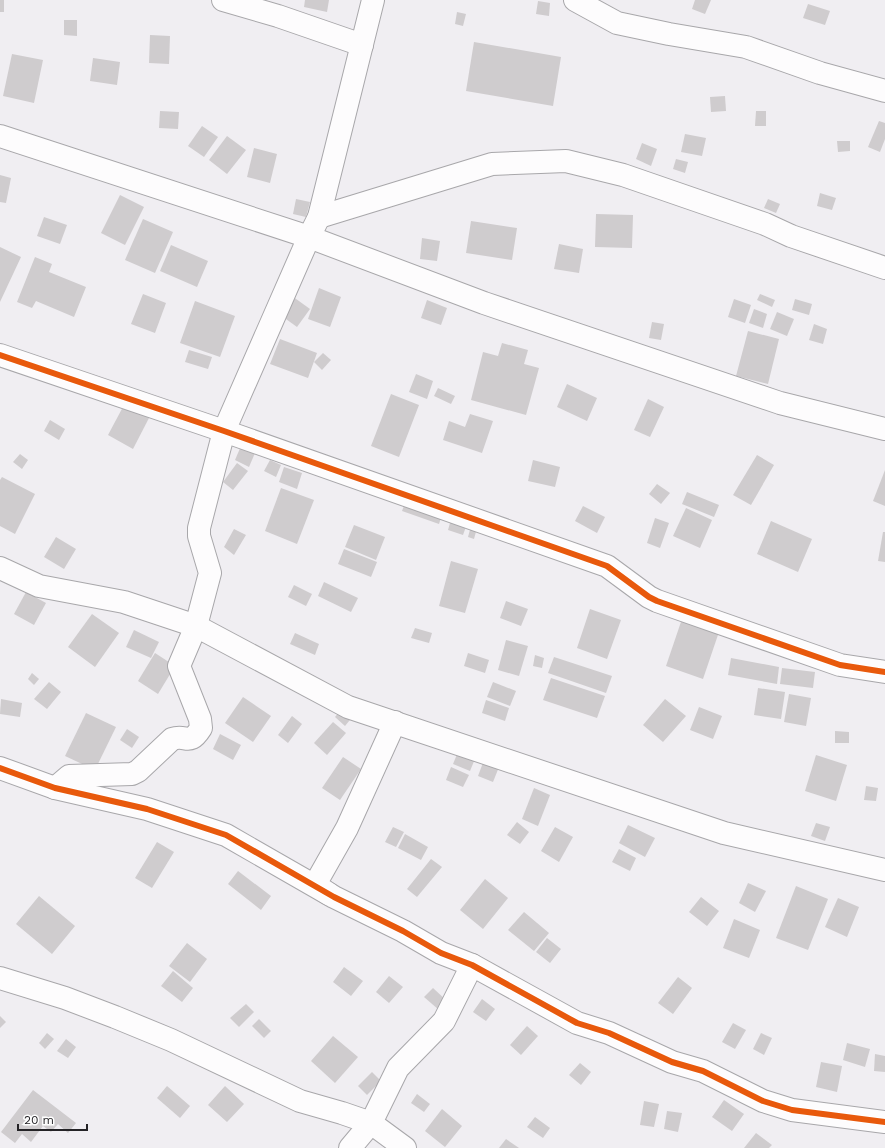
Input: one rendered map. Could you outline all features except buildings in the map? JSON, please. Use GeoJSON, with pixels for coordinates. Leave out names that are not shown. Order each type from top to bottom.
{"type":"FeatureCollection","features":[{"type":"Feature","properties":{"kind":"street"},"geometry":{"type":"LineString","coordinates":[[223,0],[278,16],[362,45]]}},
{"type":"Feature","properties":{"kind":"street"},"geometry":{"type":"LineString","coordinates":[[55,788],[69,776],[132,774],[138,771],[172,740],[177,738],[187,740],[195,737],[201,728],[200,719],[178,666],[196,626],[210,572],[199,536],[199,528],[224,431],[319,217],[373,0]]}},
{"type":"Feature","properties":{"kind":"street"},"geometry":{"type":"LineString","coordinates":[[575,0],[617,23],[669,34],[746,47],[820,73],[885,91]]}},
{"type":"Feature","properties":{"kind":"street"},"geometry":{"type":"LineString","coordinates":[[0,136],[309,237],[484,303],[773,400],[885,429]]}},
{"type":"Feature","properties":{"kind":"street"},"geometry":{"type":"LineString","coordinates":[[319,217],[492,164],[566,161],[624,175],[765,224],[791,236],[885,268]]}},
{"type":"Feature","properties":{"kind":"street"},"geometry":{"type":"LineString","coordinates":[[0,355],[224,431],[607,566],[649,597],[657,601],[840,665],[885,672]]}},
{"type":"Feature","properties":{"kind":"street"},"geometry":{"type":"LineString","coordinates":[[0,568],[39,586],[124,602],[196,626],[335,701],[395,722],[724,833],[885,870]]}},
{"type":"Feature","properties":{"kind":"street"},"geometry":{"type":"LineString","coordinates":[[334,897],[317,886],[317,881],[347,828],[395,722]]}},
{"type":"Feature","properties":{"kind":"street"},"geometry":{"type":"LineString","coordinates":[[0,768],[55,788],[147,809],[226,835],[334,897],[403,931],[441,953],[472,965],[577,1023],[609,1033],[672,1062],[703,1071],[762,1101],[792,1110],[885,1122]]}},
{"type":"Feature","properties":{"kind":"street"},"geometry":{"type":"LineString","coordinates":[[350,1148],[371,1123],[398,1068],[444,1021],[472,965]]}},
{"type":"Feature","properties":{"kind":"street"},"geometry":{"type":"LineString","coordinates":[[0,978],[115,1016],[171,1040],[300,1101],[371,1123],[405,1148]]}},
{"type":"Feature","properties":{"kind":"cycle path"},"geometry":{"type":"LineString","coordinates":[[0,355],[224,431],[607,566],[649,597],[657,601],[840,665],[885,672]]}},
{"type":"Feature","properties":{"kind":"cycle path"},"geometry":{"type":"LineString","coordinates":[[0,768],[55,788],[147,809],[226,835],[334,897],[403,931],[441,953],[472,965],[577,1023],[609,1033],[672,1062],[703,1071],[763,1101],[792,1110],[885,1122]]}}]}
